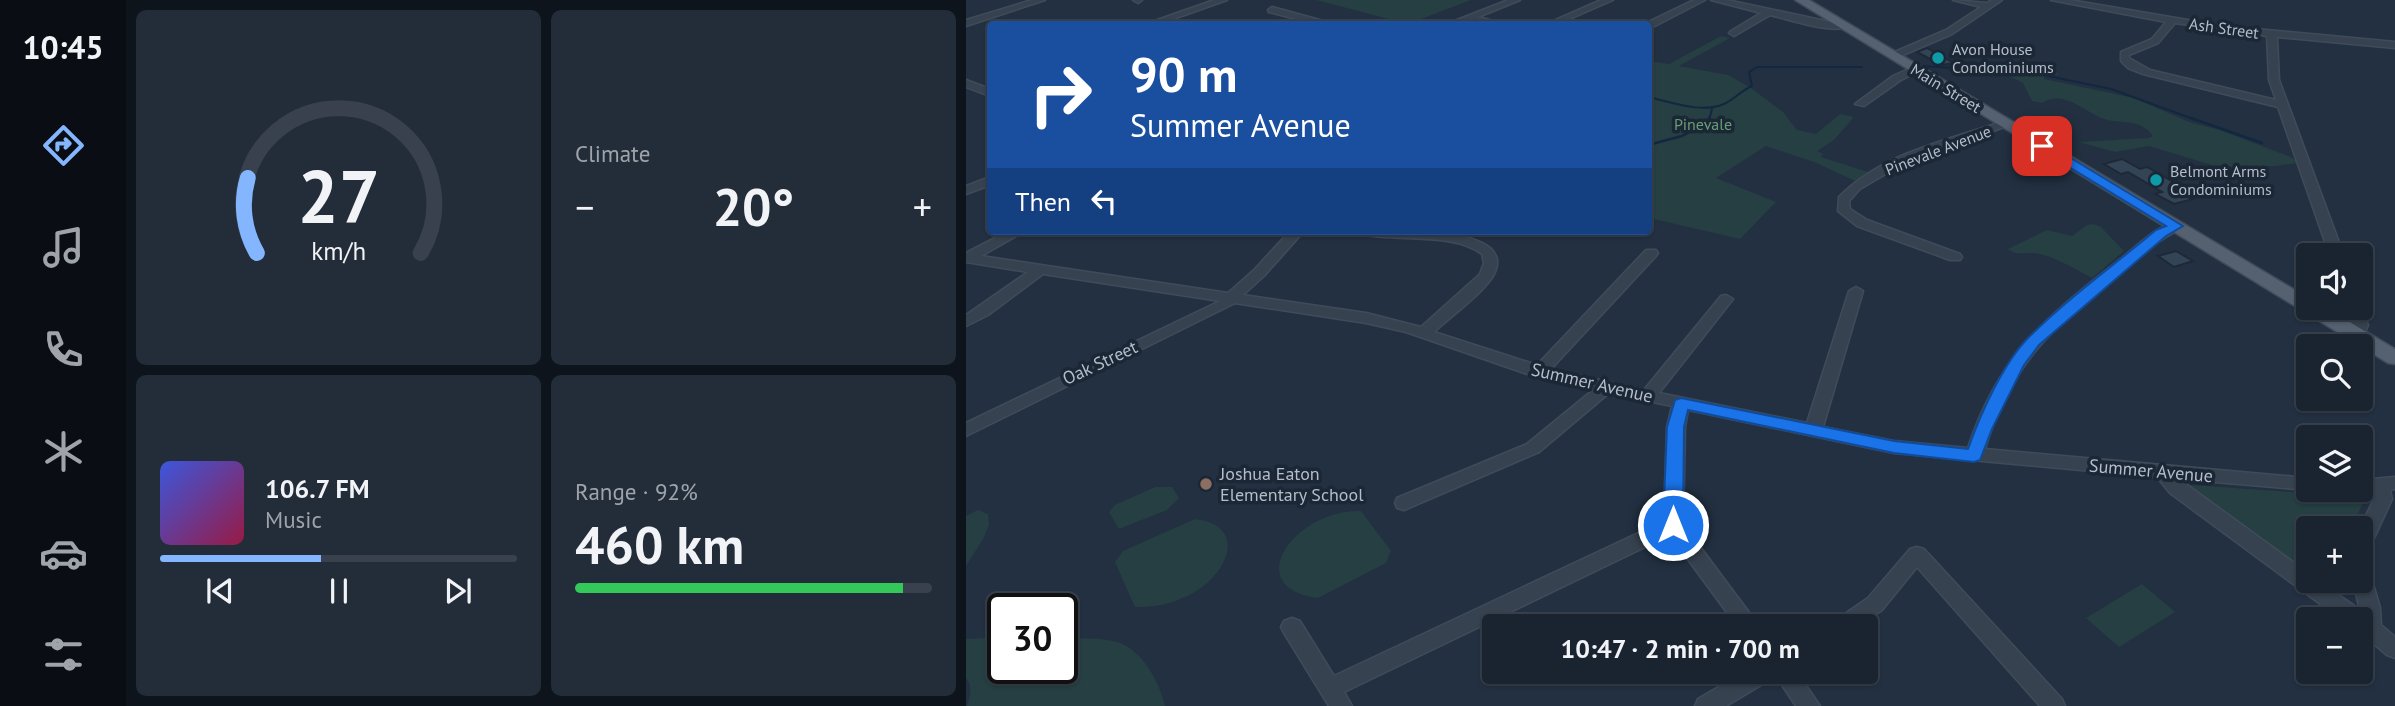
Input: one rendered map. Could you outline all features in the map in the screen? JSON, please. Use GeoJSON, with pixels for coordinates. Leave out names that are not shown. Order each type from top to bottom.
{"type":"FeatureCollection","features":[{"type":"Feature","properties":{"kind":"main road","name":"Main Street"},"geometry":{"type":"LineString","coordinates":[[1801,0],[2296,299]]}},
{"type":"Feature","properties":{"kind":"main road","name":"Main Street"},"geometry":{"type":"LineString","coordinates":[[2332,320],[2355,334]]}},
{"type":"Feature","properties":{"kind":"main road","name":"Main Street"},"geometry":{"type":"LineString","coordinates":[[2373,345],[2395,358]]}},
{"type":"Feature","properties":{"kind":"street"},"geometry":{"type":"LineString","coordinates":[[1020,0],[1037,1]]}},
{"type":"Feature","properties":{"kind":"street"},"geometry":{"type":"LineString","coordinates":[[1161,21],[1223,0]]}},
{"type":"Feature","properties":{"kind":"street"},"geometry":{"type":"LineString","coordinates":[[1460,21],[1516,0]]}},
{"type":"Feature","properties":{"kind":"street"},"geometry":{"type":"LineString","coordinates":[[1558,21],[1609,0]]}},
{"type":"Feature","properties":{"kind":"street"},"geometry":{"type":"LineString","coordinates":[[1652,24],[1701,0]]}},
{"type":"Feature","properties":{"kind":"street"},"geometry":{"type":"LineString","coordinates":[[1714,0],[1831,26],[1844,26]]}},
{"type":"Feature","properties":{"kind":"street"},"geometry":{"type":"LineString","coordinates":[[1957,0],[1989,6]]}},
{"type":"Feature","properties":{"kind":"street"},"geometry":{"type":"LineString","coordinates":[[1893,56],[1944,34],[1998,0]]}},
{"type":"Feature","properties":{"kind":"street","name":"Ash Street"},"geometry":{"type":"LineString","coordinates":[[2055,0],[2172,21],[2272,34],[2395,45]]}},
{"type":"Feature","properties":{"kind":"street"},"geometry":{"type":"LineString","coordinates":[[966,23],[1037,1]]}},
{"type":"Feature","properties":{"kind":"street"},"geometry":{"type":"LineString","coordinates":[[1272,10],[1313,21]]}},
{"type":"Feature","properties":{"kind":"street"},"geometry":{"type":"LineString","coordinates":[[1734,33],[1769,12]]}},
{"type":"Feature","properties":{"kind":"street"},"geometry":{"type":"LineString","coordinates":[[1469,18],[1482,21]]}},
{"type":"Feature","properties":{"kind":"street"},"geometry":{"type":"LineString","coordinates":[[2172,21],[2155,41],[2129,51],[2124,59],[2132,66],[2147,72],[2283,105]]}},
{"type":"Feature","properties":{"kind":"street"},"geometry":{"type":"LineString","coordinates":[[2272,34],[2274,80],[2332,243]]}},
{"type":"Feature","properties":{"kind":"street"},"geometry":{"type":"LineString","coordinates":[[1860,104],[1915,69]]}},
{"type":"Feature","properties":{"kind":"street"},"geometry":{"type":"LineString","coordinates":[[969,86],[987,81]]}},
{"type":"Feature","properties":{"kind":"street"},"geometry":{"type":"LineString","coordinates":[[969,86],[987,92]]}},
{"type":"Feature","properties":{"kind":"street","name":"Pinevale Avenue"},"geometry":{"type":"LineString","coordinates":[[1955,257],[1858,221],[1844,211],[1843,200],[1850,191],[1903,160],[2006,124]]}},
{"type":"Feature","properties":{"kind":"street"},"geometry":{"type":"LineString","coordinates":[[966,190],[987,182]]}},
{"type":"Feature","properties":{"kind":"street"},"geometry":{"type":"LineString","coordinates":[[1974,456],[1984,429],[2016,365],[2033,341],[2161,233],[2176,226]]}},
{"type":"Feature","properties":{"kind":"street"},"geometry":{"type":"LineString","coordinates":[[966,258],[1010,235]]}},
{"type":"Feature","properties":{"kind":"street","name":"Oak Street"},"geometry":{"type":"LineString","coordinates":[[966,430],[1035,394],[1221,306],[1234,298],[1293,235]]}},
{"type":"Feature","properties":{"kind":"street"},"geometry":{"type":"LineString","coordinates":[[1409,235],[1463,240],[1480,247],[1489,256],[1491,265],[1486,276],[1424,333]]}},
{"type":"Feature","properties":{"kind":"street"},"geometry":{"type":"LineString","coordinates":[[1539,372],[1651,253]]}},
{"type":"Feature","properties":{"kind":"street","name":"Summer Avenue"},"geometry":{"type":"LineString","coordinates":[[966,258],[1366,318],[1424,333],[1539,372],[1894,447],[2296,483]]}},
{"type":"Feature","properties":{"kind":"street"},"geometry":{"type":"LineString","coordinates":[[966,321],[983,312],[1041,269]]}},
{"type":"Feature","properties":{"kind":"street"},"geometry":{"type":"LineString","coordinates":[[1813,431],[1856,291]]}},
{"type":"Feature","properties":{"kind":"street"},"geometry":{"type":"LineString","coordinates":[[1648,396],[1726,299]]}},
{"type":"Feature","properties":{"kind":"street"},"geometry":{"type":"LineString","coordinates":[[1404,503],[1533,448],[1605,388]]}},
{"type":"Feature","properties":{"kind":"street"},"geometry":{"type":"LineString","coordinates":[[1681,403],[1676,427],[1673,525],[1740,614]]}},
{"type":"Feature","properties":{"kind":"street"},"geometry":{"type":"LineString","coordinates":[[2162,471],[2177,488],[2341,607]]}},
{"type":"Feature","properties":{"kind":"street"},"geometry":{"type":"LineString","coordinates":[[2373,520],[2383,499],[2378,485]]}},
{"type":"Feature","properties":{"kind":"street"},"geometry":{"type":"LineString","coordinates":[[1292,627],[1335,697],[1673,525]]}},
{"type":"Feature","properties":{"kind":"street"},"geometry":{"type":"LineString","coordinates":[[1860,614],[1875,604],[1917,554],[2054,706]]}},
{"type":"Feature","properties":{"kind":"street"},"geometry":{"type":"LineString","coordinates":[[2373,631],[2395,649]]}},
{"type":"Feature","properties":{"kind":"street"},"geometry":{"type":"LineString","coordinates":[[1706,706],[1743,684]]}},
{"type":"Feature","properties":{"kind":"street"},"geometry":{"type":"LineString","coordinates":[[1793,684],[1810,706]]}},
{"type":"Feature","properties":{"kind":"green space"},"geometry":{"type":"Polygon","coordinates":[[[1316,0],[1471,0],[1416,21],[1396,21],[1316,0]]]}},
{"type":"Feature","properties":{"kind":"green space","name":"Pinevale"},"geometry":{"type":"Polygon","coordinates":[[[1721,36],[1730,38],[1679,66],[1728,75],[1783,112],[1797,130],[1816,134],[1840,114],[1854,117],[1834,140],[1817,151],[1823,154],[1821,157],[1868,172],[1855,181],[1814,162],[1766,146],[1716,178],[1776,202],[1740,239],[1652,219],[1652,61],[1669,64],[1721,36]]]}},
{"type":"Feature","properties":{"kind":"green space"},"geometry":{"type":"Polygon","coordinates":[[[2043,65],[2053,67],[2058,75],[2044,75],[2044,79],[2134,98],[2189,122],[2220,130],[2293,158],[2298,163],[2218,167],[2149,146],[2115,152],[2082,143],[2080,142],[2153,136],[2143,127],[2108,120],[2068,100],[2051,99],[2042,103],[2032,101],[2023,83],[1998,71],[2029,71],[2043,65]]]}},
{"type":"Feature","properties":{"kind":"green space"},"geometry":{"type":"Polygon","coordinates":[[[2087,225],[2101,227],[2124,251],[2092,278],[2047,256],[2015,253],[2008,249],[2047,230],[2072,236],[2087,225]]]}},
{"type":"Feature","properties":{"kind":"green space"},"geometry":{"type":"Polygon","coordinates":[[[2190,486],[2296,492],[2296,502],[2364,502],[2357,516],[2296,516],[2296,563],[2190,486]]]}},
{"type":"Feature","properties":{"kind":"green space"},"geometry":{"type":"Polygon","coordinates":[[[1155,487],[1172,487],[1179,498],[1167,510],[1119,529],[1109,512],[1115,505],[1155,487]]]}},
{"type":"Feature","properties":{"kind":"green space"},"geometry":{"type":"Polygon","coordinates":[[[978,510],[988,514],[989,525],[966,566],[966,516],[978,510]]]}},
{"type":"Feature","properties":{"kind":"green space"},"geometry":{"type":"Polygon","coordinates":[[[1361,511],[1391,551],[1386,563],[1318,598],[1294,591],[1282,580],[1279,566],[1285,550],[1297,535],[1315,522],[1337,514],[1361,511]]]}},
{"type":"Feature","properties":{"kind":"green space"},"geometry":{"type":"Polygon","coordinates":[[[1195,519],[1221,529],[1226,537],[1228,547],[1220,568],[1202,587],[1179,600],[1162,605],[1135,607],[1115,562],[1123,551],[1195,519]]]}},
{"type":"Feature","properties":{"kind":"green space"},"geometry":{"type":"Polygon","coordinates":[[[2142,584],[2175,612],[2119,647],[2086,618],[2142,584]]]}},
{"type":"Feature","properties":{"kind":"green space"},"geometry":{"type":"Polygon","coordinates":[[[987,638],[987,684],[1078,684],[1078,638],[1117,642],[1142,659],[1159,687],[1165,706],[967,706],[970,685],[966,678],[966,639],[987,638]]]}},
{"type":"Feature","properties":{"kind":"building","name":"Avon House Condominiums"},"geometry":{"type":"Polygon","coordinates":[[[1927,48],[1954,63],[1941,65],[1917,52],[1927,48]]]}},
{"type":"Feature","properties":{"kind":"building","name":"Belmont Arms Condominiums"},"geometry":{"type":"Polygon","coordinates":[[[2122,159],[2140,169],[2147,167],[2182,187],[2174,189],[2193,199],[2174,204],[2155,194],[2162,192],[2128,172],[2121,174],[2104,164],[2122,159]]]}},
{"type":"Feature","properties":{"kind":"building"},"geometry":{"type":"Polygon","coordinates":[[[2176,251],[2193,261],[2174,267],[2158,256],[2176,251]]]}},
{"type":"Feature","properties":{"kind":"waterway"},"geometry":{"type":"LineString","coordinates":[[1921,66],[2034,73],[2111,89],[2196,120]]}},
{"type":"Feature","properties":{"kind":"waterway"},"geometry":{"type":"LineString","coordinates":[[1652,98],[1686,106],[1715,107],[1752,86],[1749,72],[1757,67],[1862,67]]}},
{"type":"Feature","properties":{"kind":"waterway"},"geometry":{"type":"LineString","coordinates":[[1709,120],[1712,109]]}},
{"type":"Feature","properties":{"kind":"waterway"},"geometry":{"type":"LineString","coordinates":[[1652,144],[1682,136],[1708,123],[1709,118]]}},
{"type":"Feature","properties":{"kind":"waterway"},"geometry":{"type":"LineString","coordinates":[[2191,118],[2262,143]]}},
{"type":"Feature","properties":{"kind":"place","name":"Avon House Condominiums"},"geometry":{"type":"Point","coordinates":[1938,58]}},
{"type":"Feature","properties":{"kind":"place","name":"Belmont Arms Condominiums"},"geometry":{"type":"Point","coordinates":[2156,180]}},
{"type":"Feature","properties":{"kind":"place","name":"Joshua Eaton Elementary School"},"geometry":{"type":"Point","coordinates":[1206,484]}},
{"type":"Feature","properties":{"kind":"route"},"geometry":{"type":"LineString","coordinates":[[1673,525],[1676,427],[1681,403],[1894,447],[1974,456],[1978,442],[2016,365],[2033,341],[2161,233],[2176,226],[2042,146]]}}]}
